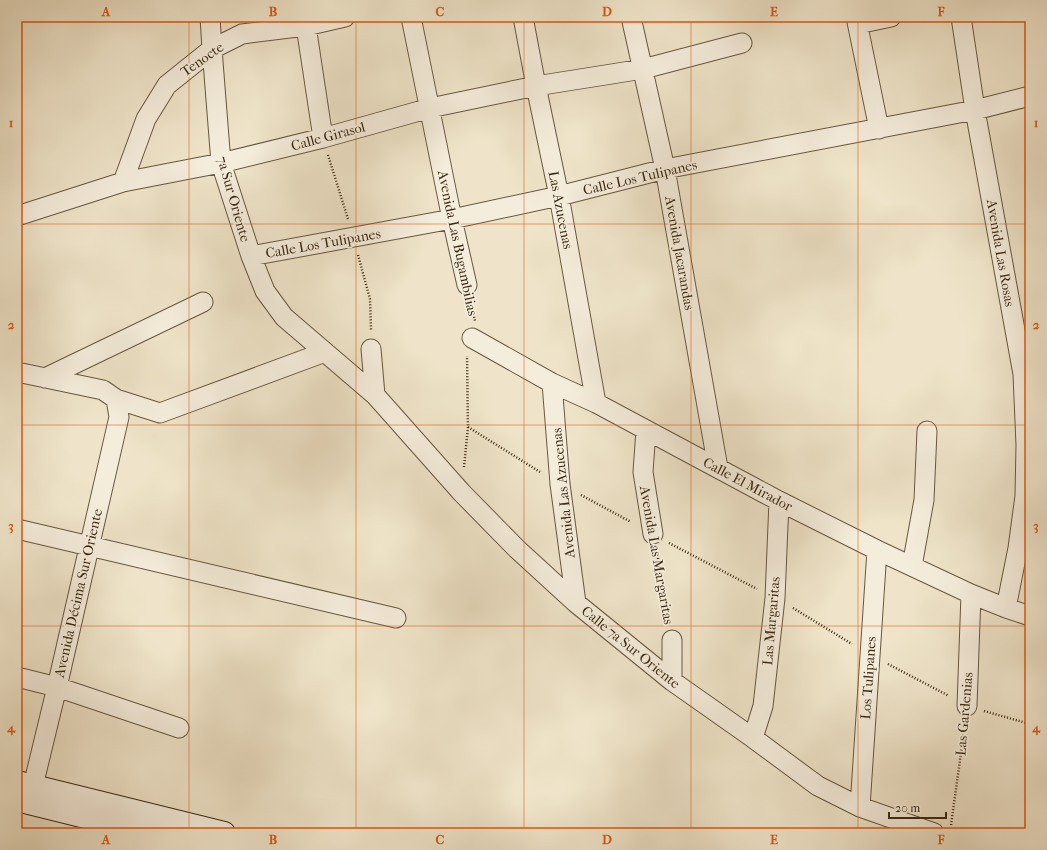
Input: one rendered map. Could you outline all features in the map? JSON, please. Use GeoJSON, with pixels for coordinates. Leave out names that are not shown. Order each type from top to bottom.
{"type":"FeatureCollection","features":[{"type":"Feature","properties":{"kind":"main road"},"geometry":{"type":"LineString","coordinates":[[22,790],[150,833]]}},
{"type":"Feature","properties":{"kind":"main road"},"geometry":{"type":"LineString","coordinates":[[22,790],[224,833]]}},
{"type":"Feature","properties":{"kind":"street","name":"7a Sur Oriente"},"geometry":{"type":"LineString","coordinates":[[210,17],[221,163],[251,256],[265,291],[284,317],[375,395]]}},
{"type":"Feature","properties":{"kind":"street","name":"Tenocte"},"geometry":{"type":"LineString","coordinates":[[123,182],[146,119],[167,85],[212,49],[242,34],[306,26],[345,17]]}},
{"type":"Feature","properties":{"kind":"street","name":"Avenida Las Bugambilias"},"geometry":{"type":"LineString","coordinates":[[411,17],[467,285]]}},
{"type":"Feature","properties":{"kind":"street","name":"Las Azucenas"},"geometry":{"type":"LineString","coordinates":[[523,17],[559,196],[596,403]]}},
{"type":"Feature","properties":{"kind":"street","name":"Avenida Jacarandas"},"geometry":{"type":"LineString","coordinates":[[631,17],[665,169],[718,468]]}},
{"type":"Feature","properties":{"kind":"street"},"geometry":{"type":"LineString","coordinates":[[879,129],[857,20],[891,17]]}},
{"type":"Feature","properties":{"kind":"street","name":"Avenida Las Rosas"},"geometry":{"type":"LineString","coordinates":[[961,17],[975,110],[1023,374],[1026,444],[1024,496],[1018,548],[1006,608]]}},
{"type":"Feature","properties":{"kind":"street"},"geometry":{"type":"LineString","coordinates":[[306,26],[323,138]]}},
{"type":"Feature","properties":{"kind":"street","name":"Calle Girasol"},"geometry":{"type":"LineString","coordinates":[[17,216],[123,182],[221,163],[323,138],[430,108],[536,86],[643,69],[742,43]]}},
{"type":"Feature","properties":{"kind":"street","name":"Calle Los Tulipanes"},"geometry":{"type":"LineString","coordinates":[[251,256],[452,219],[559,196],[665,169],[975,110],[1030,96]]}},
{"type":"Feature","properties":{"kind":"street"},"geometry":{"type":"LineString","coordinates":[[45,378],[203,302]]}},
{"type":"Feature","properties":{"kind":"street","name":"Calle El Mirador"},"geometry":{"type":"LineString","coordinates":[[472,338],[552,383],[596,403],[779,502],[971,594],[1030,616]]}},
{"type":"Feature","properties":{"kind":"street"},"geometry":{"type":"LineString","coordinates":[[371,349],[375,395]]}},
{"type":"Feature","properties":{"kind":"street"},"geometry":{"type":"LineString","coordinates":[[17,372],[103,390],[116,399],[160,413],[325,352]]}},
{"type":"Feature","properties":{"kind":"street","name":"Avenida Las Azucenas"},"geometry":{"type":"LineString","coordinates":[[552,383],[560,484],[576,603]]}},
{"type":"Feature","properties":{"kind":"street","name":"Calle 7a Sur Oriente"},"geometry":{"type":"LineString","coordinates":[[375,395],[462,493],[517,549],[576,603],[672,681],[818,786],[860,807],[934,833]]}},
{"type":"Feature","properties":{"kind":"street","name":"Avenida Décima Sur Oriente"},"geometry":{"type":"LineString","coordinates":[[22,790],[57,687],[119,417],[116,399]]}},
{"type":"Feature","properties":{"kind":"street","name":"Avenida Las Margaritas"},"geometry":{"type":"LineString","coordinates":[[646,430],[643,472],[654,534]]}},
{"type":"Feature","properties":{"kind":"street"},"geometry":{"type":"LineString","coordinates":[[912,566],[924,500],[927,431]]}},
{"type":"Feature","properties":{"kind":"street","name":"Las Margaritas"},"geometry":{"type":"LineString","coordinates":[[753,738],[763,706],[775,598],[779,502]]}},
{"type":"Feature","properties":{"kind":"street"},"geometry":{"type":"LineString","coordinates":[[17,529],[396,618]]}},
{"type":"Feature","properties":{"kind":"street","name":"Los Tulipanes"},"geometry":{"type":"LineString","coordinates":[[860,807],[877,550]]}},
{"type":"Feature","properties":{"kind":"street","name":"Las Gardenias"},"geometry":{"type":"LineString","coordinates":[[967,706],[971,594]]}},
{"type":"Feature","properties":{"kind":"street","name":"Avenida Las Margaritas"},"geometry":{"type":"LineString","coordinates":[[672,640],[672,681]]}},
{"type":"Feature","properties":{"kind":"street"},"geometry":{"type":"LineString","coordinates":[[17,677],[57,687],[179,728]]}},
{"type":"Feature","properties":{"kind":"path","name":"Avenida Las Bugambilias"},"geometry":{"type":"LineString","coordinates":[[462,493],[468,427],[467,354],[477,326],[467,285]]}},
{"type":"Feature","properties":{"kind":"path"},"geometry":{"type":"LineString","coordinates":[[468,427],[560,484],[775,598],[870,654],[967,706],[1030,724]]}},
{"type":"Feature","properties":{"kind":"path","name":"Avenida Las Margaritas"},"geometry":{"type":"LineString","coordinates":[[654,534],[672,640]]}},
{"type":"Feature","properties":{"kind":"path","name":"Las Gardenias"},"geometry":{"type":"LineString","coordinates":[[951,825],[967,706]]}}]}
